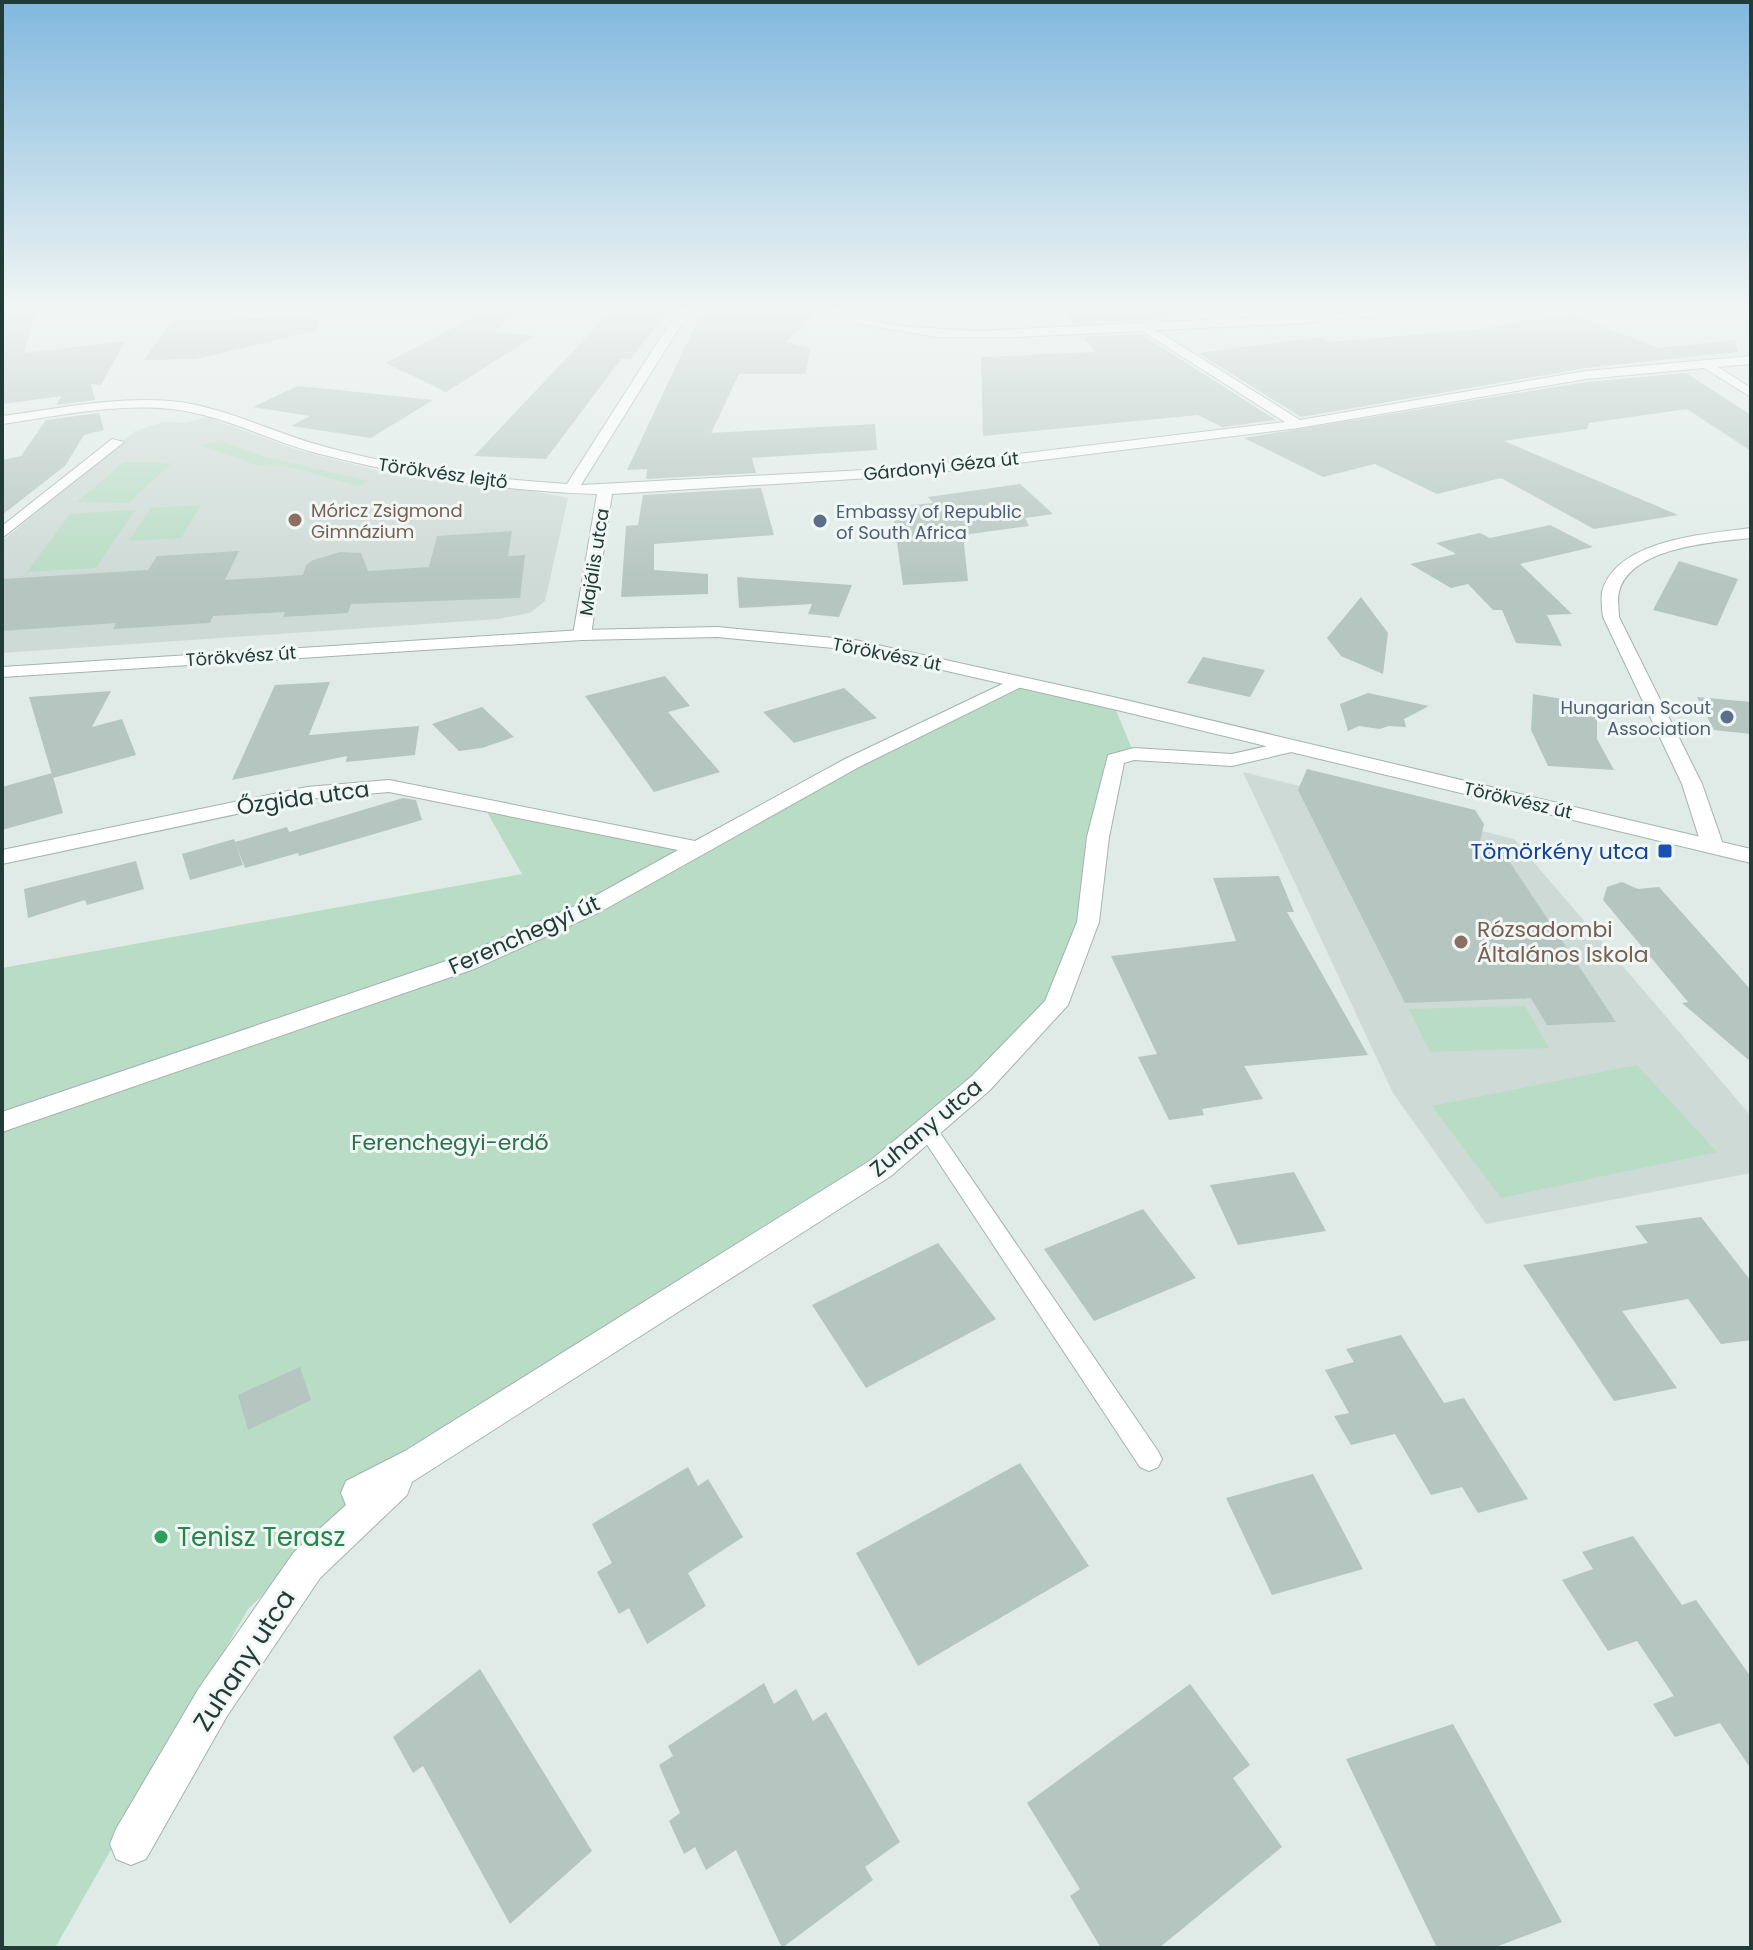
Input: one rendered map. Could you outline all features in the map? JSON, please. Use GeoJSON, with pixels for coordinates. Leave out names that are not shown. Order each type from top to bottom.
{"type":"FeatureCollection","features":[{"type":"Feature","properties":{"kind":"street"},"geometry":{"type":"LineString","coordinates":[[571,489],[626,401]]}},
{"type":"Feature","properties":{"kind":"street"},"geometry":{"type":"LineString","coordinates":[[1261,401],[1298,424]]}},
{"type":"Feature","properties":{"kind":"street","name":"Gárdonyi Géza út"},"geometry":{"type":"LineString","coordinates":[[605,490],[902,472],[1298,424],[1433,401]]}},
{"type":"Feature","properties":{"kind":"street","name":"Törökvész lejtő"},"geometry":{"type":"LineString","coordinates":[[2,420],[140,405],[170,405],[211,414],[293,443],[417,472],[605,490]]}},
{"type":"Feature","properties":{"kind":"street"},"geometry":{"type":"LineString","coordinates":[[2,533],[117,442]]}},
{"type":"Feature","properties":{"kind":"street","name":"Majális utca"},"geometry":{"type":"LineString","coordinates":[[582,635],[605,490]]}},
{"type":"Feature","properties":{"kind":"street"},"geometry":{"type":"LineString","coordinates":[[1713,847],[1692,784],[1611,617],[1607,600],[1611,584],[1623,570],[1653,551],[1751,533]]}},
{"type":"Feature","properties":{"kind":"street","name":"Törökvész út"},"geometry":{"type":"LineString","coordinates":[[2,672],[658,631],[782,636],[855,645],[1751,856]]}},
{"type":"Feature","properties":{"kind":"street","name":"Ferenchegyi út"},"geometry":{"type":"LineString","coordinates":[[2,1122],[466,963],[592,907],[852,763],[1017,682]]}},
{"type":"Feature","properties":{"kind":"street","name":"Zuhany utca"},"geometry":{"type":"LineString","coordinates":[[358,1493],[417,1462],[881,1168],[981,1083],[1056,1005],[1088,922],[1098,837],[1115,759],[1134,754],[1232,760],[1289,747]]}},
{"type":"Feature","properties":{"kind":"street","name":"Őzgida utca"},"geometry":{"type":"LineString","coordinates":[[2,857],[307,793],[389,786],[699,848]]}},
{"type":"Feature","properties":{"kind":"street","name":"Zuhany utca"},"geometry":{"type":"LineString","coordinates":[[131,1844],[213,1702],[307,1565],[417,1462]]}},
{"type":"Feature","properties":{"kind":"lane"},"geometry":{"type":"LineString","coordinates":[[927,1129],[1149,1459]]}},
{"type":"Feature","properties":{"kind":"shaded area","name":"Móricz Zsigmond Gimnázium"},"geometry":{"type":"Polygon","coordinates":[[[206,417],[295,449],[398,476],[568,498],[545,601],[530,613],[498,619],[2,653],[2,541],[135,431],[164,422],[187,423],[206,417]]]}},
{"type":"Feature","properties":{"kind":"shaded area","name":"Rózsadombi Általános Iskola"},"geometry":{"type":"Polygon","coordinates":[[[1243,772],[1514,839],[1751,1116],[1751,1173],[1486,1224],[1393,1093],[1243,772]]]}},
{"type":"Feature","properties":{"kind":"green space"},"geometry":{"type":"Polygon","coordinates":[[[218,440],[262,456],[369,481],[358,486],[287,466],[260,466],[201,446],[218,440]]]}},
{"type":"Feature","properties":{"kind":"green space"},"geometry":{"type":"Polygon","coordinates":[[[124,462],[172,463],[128,503],[77,502],[124,462]]]}},
{"type":"Feature","properties":{"kind":"green space"},"geometry":{"type":"Polygon","coordinates":[[[201,505],[181,538],[129,541],[151,508],[201,505]]]}},
{"type":"Feature","properties":{"kind":"green space"},"geometry":{"type":"Polygon","coordinates":[[[135,510],[96,568],[27,572],[70,514],[135,510]]]}},
{"type":"Feature","properties":{"kind":"green space","name":"Ferenchegyi-erdő"},"geometry":{"type":"Polygon","coordinates":[[[1017,682],[1113,703],[1134,754],[1115,760],[1088,922],[1056,1005],[881,1168],[515,1399],[289,1570],[248,1609],[55,1948],[2,1948],[2,968],[522,874],[483,805],[699,848],[1017,682]]]}},
{"type":"Feature","properties":{"kind":"green space"},"geometry":{"type":"Polygon","coordinates":[[[1525,1006],[1549,1048],[1430,1052],[1409,1009],[1525,1006]]]}},
{"type":"Feature","properties":{"kind":"green space"},"geometry":{"type":"Polygon","coordinates":[[[1637,1065],[1717,1152],[1501,1198],[1432,1106],[1637,1065]]]}},
{"type":"Feature","properties":{"kind":"building"},"geometry":{"type":"Polygon","coordinates":[[[59,401],[87,401],[56,405],[59,401]]]}},
{"type":"Feature","properties":{"kind":"building"},"geometry":{"type":"Polygon","coordinates":[[[266,401],[431,401],[371,438],[291,426],[310,416],[253,407],[266,401]]]}},
{"type":"Feature","properties":{"kind":"building"},"geometry":{"type":"Polygon","coordinates":[[[526,401],[590,401],[546,459],[474,456],[526,401]]]}},
{"type":"Feature","properties":{"kind":"building"},"geometry":{"type":"Polygon","coordinates":[[[659,401],[726,401],[711,433],[875,424],[877,450],[752,458],[756,473],[646,479],[647,469],[627,470],[659,401]]]}},
{"type":"Feature","properties":{"kind":"building"},"geometry":{"type":"Polygon","coordinates":[[[982,401],[1246,401],[1276,420],[1222,427],[1198,415],[983,436],[982,401]]]}},
{"type":"Feature","properties":{"kind":"building"},"geometry":{"type":"Polygon","coordinates":[[[1275,401],[1394,401],[1301,417],[1275,401]]]}},
{"type":"Feature","properties":{"kind":"building"},"geometry":{"type":"Polygon","coordinates":[[[1470,401],[1729,401],[1751,415],[1751,451],[1687,409],[1589,423],[1587,429],[1504,441],[1678,515],[1594,529],[1501,478],[1437,494],[1375,464],[1323,477],[1244,438],[1470,401]]]}},
{"type":"Feature","properties":{"kind":"building"},"geometry":{"type":"Polygon","coordinates":[[[99,413],[104,430],[84,435],[65,466],[2,515],[2,460],[21,456],[46,420],[99,413]]]}},
{"type":"Feature","properties":{"kind":"building"},"geometry":{"type":"Polygon","coordinates":[[[1020,484],[1053,514],[1025,518],[1029,526],[963,535],[968,581],[903,585],[892,507],[933,503],[928,497],[1020,484]]]}},
{"type":"Feature","properties":{"kind":"building"},"geometry":{"type":"Polygon","coordinates":[[[761,488],[774,535],[654,544],[654,570],[708,574],[708,594],[621,597],[626,526],[638,525],[643,495],[761,488]]]}},
{"type":"Feature","properties":{"kind":"building"},"geometry":{"type":"Polygon","coordinates":[[[1550,525],[1593,547],[1520,564],[1572,614],[1547,615],[1562,646],[1516,643],[1502,610],[1493,610],[1468,584],[1451,588],[1410,564],[1456,554],[1436,543],[1480,533],[1490,538],[1550,525]]]}},
{"type":"Feature","properties":{"kind":"building"},"geometry":{"type":"Polygon","coordinates":[[[512,531],[508,556],[525,555],[520,598],[351,604],[348,613],[283,617],[285,612],[213,616],[210,623],[113,629],[116,623],[2,631],[2,579],[148,570],[157,556],[239,551],[225,580],[303,575],[306,565],[313,560],[340,552],[361,553],[368,571],[429,567],[437,536],[512,531]]]}},
{"type":"Feature","properties":{"kind":"building"},"geometry":{"type":"Polygon","coordinates":[[[1679,561],[1738,579],[1717,626],[1653,610],[1679,561]]]}},
{"type":"Feature","properties":{"kind":"building"},"geometry":{"type":"Polygon","coordinates":[[[737,577],[852,585],[839,617],[808,614],[812,604],[739,608],[737,577]]]}},
{"type":"Feature","properties":{"kind":"building"},"geometry":{"type":"Polygon","coordinates":[[[1361,597],[1388,633],[1383,674],[1341,656],[1327,638],[1361,597]]]}},
{"type":"Feature","properties":{"kind":"building"},"geometry":{"type":"Polygon","coordinates":[[[1203,657],[1265,670],[1250,697],[1187,683],[1203,657]]]}},
{"type":"Feature","properties":{"kind":"building"},"geometry":{"type":"Polygon","coordinates":[[[665,676],[690,706],[668,712],[720,772],[654,792],[585,696],[665,676]]]}},
{"type":"Feature","properties":{"kind":"building"},"geometry":{"type":"Polygon","coordinates":[[[330,682],[309,735],[419,726],[415,755],[346,762],[347,756],[232,780],[275,685],[330,682]]]}},
{"type":"Feature","properties":{"kind":"building"},"geometry":{"type":"Polygon","coordinates":[[[844,688],[877,718],[794,743],[763,712],[844,688]]]}},
{"type":"Feature","properties":{"kind":"building"},"geometry":{"type":"Polygon","coordinates":[[[111,691],[92,727],[122,719],[136,755],[53,778],[29,697],[111,691]]]}},
{"type":"Feature","properties":{"kind":"building"},"geometry":{"type":"Polygon","coordinates":[[[1368,693],[1429,706],[1404,719],[1406,727],[1380,729],[1359,726],[1348,731],[1340,704],[1368,693]]]}},
{"type":"Feature","properties":{"kind":"building"},"geometry":{"type":"Polygon","coordinates":[[[1533,694],[1597,705],[1597,739],[1614,770],[1548,766],[1531,730],[1533,694]]]}},
{"type":"Feature","properties":{"kind":"building","name":"Hungarian Scout Association"},"geometry":{"type":"Polygon","coordinates":[[[1697,697],[1751,702],[1751,734],[1714,730],[1697,697]]]}},
{"type":"Feature","properties":{"kind":"building"},"geometry":{"type":"Polygon","coordinates":[[[482,707],[514,737],[482,748],[459,751],[432,724],[482,707]]]}},
{"type":"Feature","properties":{"kind":"building"},"geometry":{"type":"Polygon","coordinates":[[[1307,769],[1475,810],[1484,824],[1478,850],[1501,849],[1616,1022],[1547,1025],[1531,998],[1405,1003],[1298,790],[1307,769]]]}},
{"type":"Feature","properties":{"kind":"building"},"geometry":{"type":"Polygon","coordinates":[[[52,773],[63,813],[2,830],[2,787],[52,773]]]}},
{"type":"Feature","properties":{"kind":"building"},"geometry":{"type":"Polygon","coordinates":[[[403,798],[416,800],[422,820],[299,856],[298,853],[245,868],[235,842],[287,827],[289,832],[403,798]]]}},
{"type":"Feature","properties":{"kind":"building"},"geometry":{"type":"Polygon","coordinates":[[[234,839],[243,865],[190,880],[182,854],[234,839]]]}},
{"type":"Feature","properties":{"kind":"building"},"geometry":{"type":"Polygon","coordinates":[[[136,861],[144,889],[87,905],[85,900],[28,918],[24,889],[136,861]]]}},
{"type":"Feature","properties":{"kind":"building"},"geometry":{"type":"Polygon","coordinates":[[[1279,876],[1294,912],[1287,912],[1368,1055],[1244,1066],[1263,1099],[1202,1109],[1204,1115],[1169,1120],[1138,1057],[1157,1054],[1111,956],[1236,941],[1213,878],[1279,876]]]}},
{"type":"Feature","properties":{"kind":"building"},"geometry":{"type":"Polygon","coordinates":[[[1622,882],[1638,889],[1659,887],[1751,990],[1751,1062],[1682,1003],[1688,1002],[1603,900],[1607,887],[1622,882]]]}},
{"type":"Feature","properties":{"kind":"building"},"geometry":{"type":"Polygon","coordinates":[[[1294,1172],[1326,1231],[1238,1245],[1210,1185],[1294,1172]]]}},
{"type":"Feature","properties":{"kind":"building"},"geometry":{"type":"Polygon","coordinates":[[[1143,1209],[1196,1278],[1094,1321],[1044,1249],[1143,1209]]]}},
{"type":"Feature","properties":{"kind":"building"},"geometry":{"type":"Polygon","coordinates":[[[1701,1217],[1751,1281],[1751,1340],[1721,1344],[1688,1299],[1622,1311],[1677,1388],[1614,1401],[1523,1265],[1648,1243],[1635,1226],[1701,1217]]]}},
{"type":"Feature","properties":{"kind":"building"},"geometry":{"type":"Polygon","coordinates":[[[938,1243],[996,1319],[866,1388],[812,1305],[938,1243]]]}},
{"type":"Feature","properties":{"kind":"building"},"geometry":{"type":"Polygon","coordinates":[[[1401,1335],[1444,1403],[1464,1398],[1528,1499],[1478,1513],[1462,1487],[1431,1495],[1395,1434],[1351,1445],[1334,1416],[1349,1413],[1325,1370],[1354,1362],[1346,1349],[1401,1335]]]}},
{"type":"Feature","properties":{"kind":"building"},"geometry":{"type":"Polygon","coordinates":[[[300,1367],[311,1400],[248,1430],[238,1395],[300,1367]]]}},
{"type":"Feature","properties":{"kind":"building"},"geometry":{"type":"Polygon","coordinates":[[[1020,1463],[1089,1566],[918,1666],[856,1553],[1020,1463]]]}},
{"type":"Feature","properties":{"kind":"building"},"geometry":{"type":"Polygon","coordinates":[[[688,1467],[698,1486],[708,1479],[743,1537],[688,1573],[706,1606],[647,1644],[629,1608],[619,1614],[597,1572],[612,1563],[592,1524],[688,1467]]]}},
{"type":"Feature","properties":{"kind":"building"},"geometry":{"type":"Polygon","coordinates":[[[1313,1474],[1363,1569],[1272,1595],[1226,1498],[1313,1474]]]}},
{"type":"Feature","properties":{"kind":"building"},"geometry":{"type":"Polygon","coordinates":[[[1633,1536],[1682,1605],[1696,1600],[1751,1677],[1751,1769],[1720,1723],[1675,1737],[1653,1704],[1674,1696],[1637,1641],[1608,1651],[1562,1580],[1593,1569],[1582,1552],[1633,1536]]]}},
{"type":"Feature","properties":{"kind":"building"},"geometry":{"type":"Polygon","coordinates":[[[480,1669],[592,1851],[510,1924],[423,1766],[413,1773],[393,1737],[480,1669]]]}},
{"type":"Feature","properties":{"kind":"building"},"geometry":{"type":"Polygon","coordinates":[[[764,1683],[774,1704],[796,1689],[813,1721],[826,1712],[900,1842],[865,1867],[873,1880],[782,1948],[736,1850],[706,1870],[695,1847],[684,1854],[669,1821],[680,1813],[659,1765],[673,1756],[668,1746],[764,1683]]]}},
{"type":"Feature","properties":{"kind":"building"},"geometry":{"type":"Polygon","coordinates":[[[1190,1684],[1250,1765],[1233,1778],[1282,1847],[1159,1948],[1101,1948],[1070,1896],[1080,1889],[1027,1803],[1190,1684]]]}},
{"type":"Feature","properties":{"kind":"building"},"geometry":{"type":"Polygon","coordinates":[[[1453,1724],[1562,1922],[1493,1948],[1437,1948],[1346,1759],[1453,1724]]]}},
{"type":"Feature","properties":{"kind":"place","name":"Móricz Zsigmond Gimnázium"},"geometry":{"type":"Point","coordinates":[295,520]}},
{"type":"Feature","properties":{"kind":"place","name":"Embassy of Republic of South Africa"},"geometry":{"type":"Point","coordinates":[820,521]}},
{"type":"Feature","properties":{"kind":"place","name":"Hungarian Scout Association"},"geometry":{"type":"Point","coordinates":[1727,717]}},
{"type":"Feature","properties":{"kind":"place","name":"Tömörkény utca"},"geometry":{"type":"Point","coordinates":[1665,851]}},
{"type":"Feature","properties":{"kind":"place","name":"Rózsadombi Általános Iskola"},"geometry":{"type":"Point","coordinates":[1461,942]}},
{"type":"Feature","properties":{"kind":"place","name":"Tenisz Terasz"},"geometry":{"type":"Point","coordinates":[161,1537]}}]}
